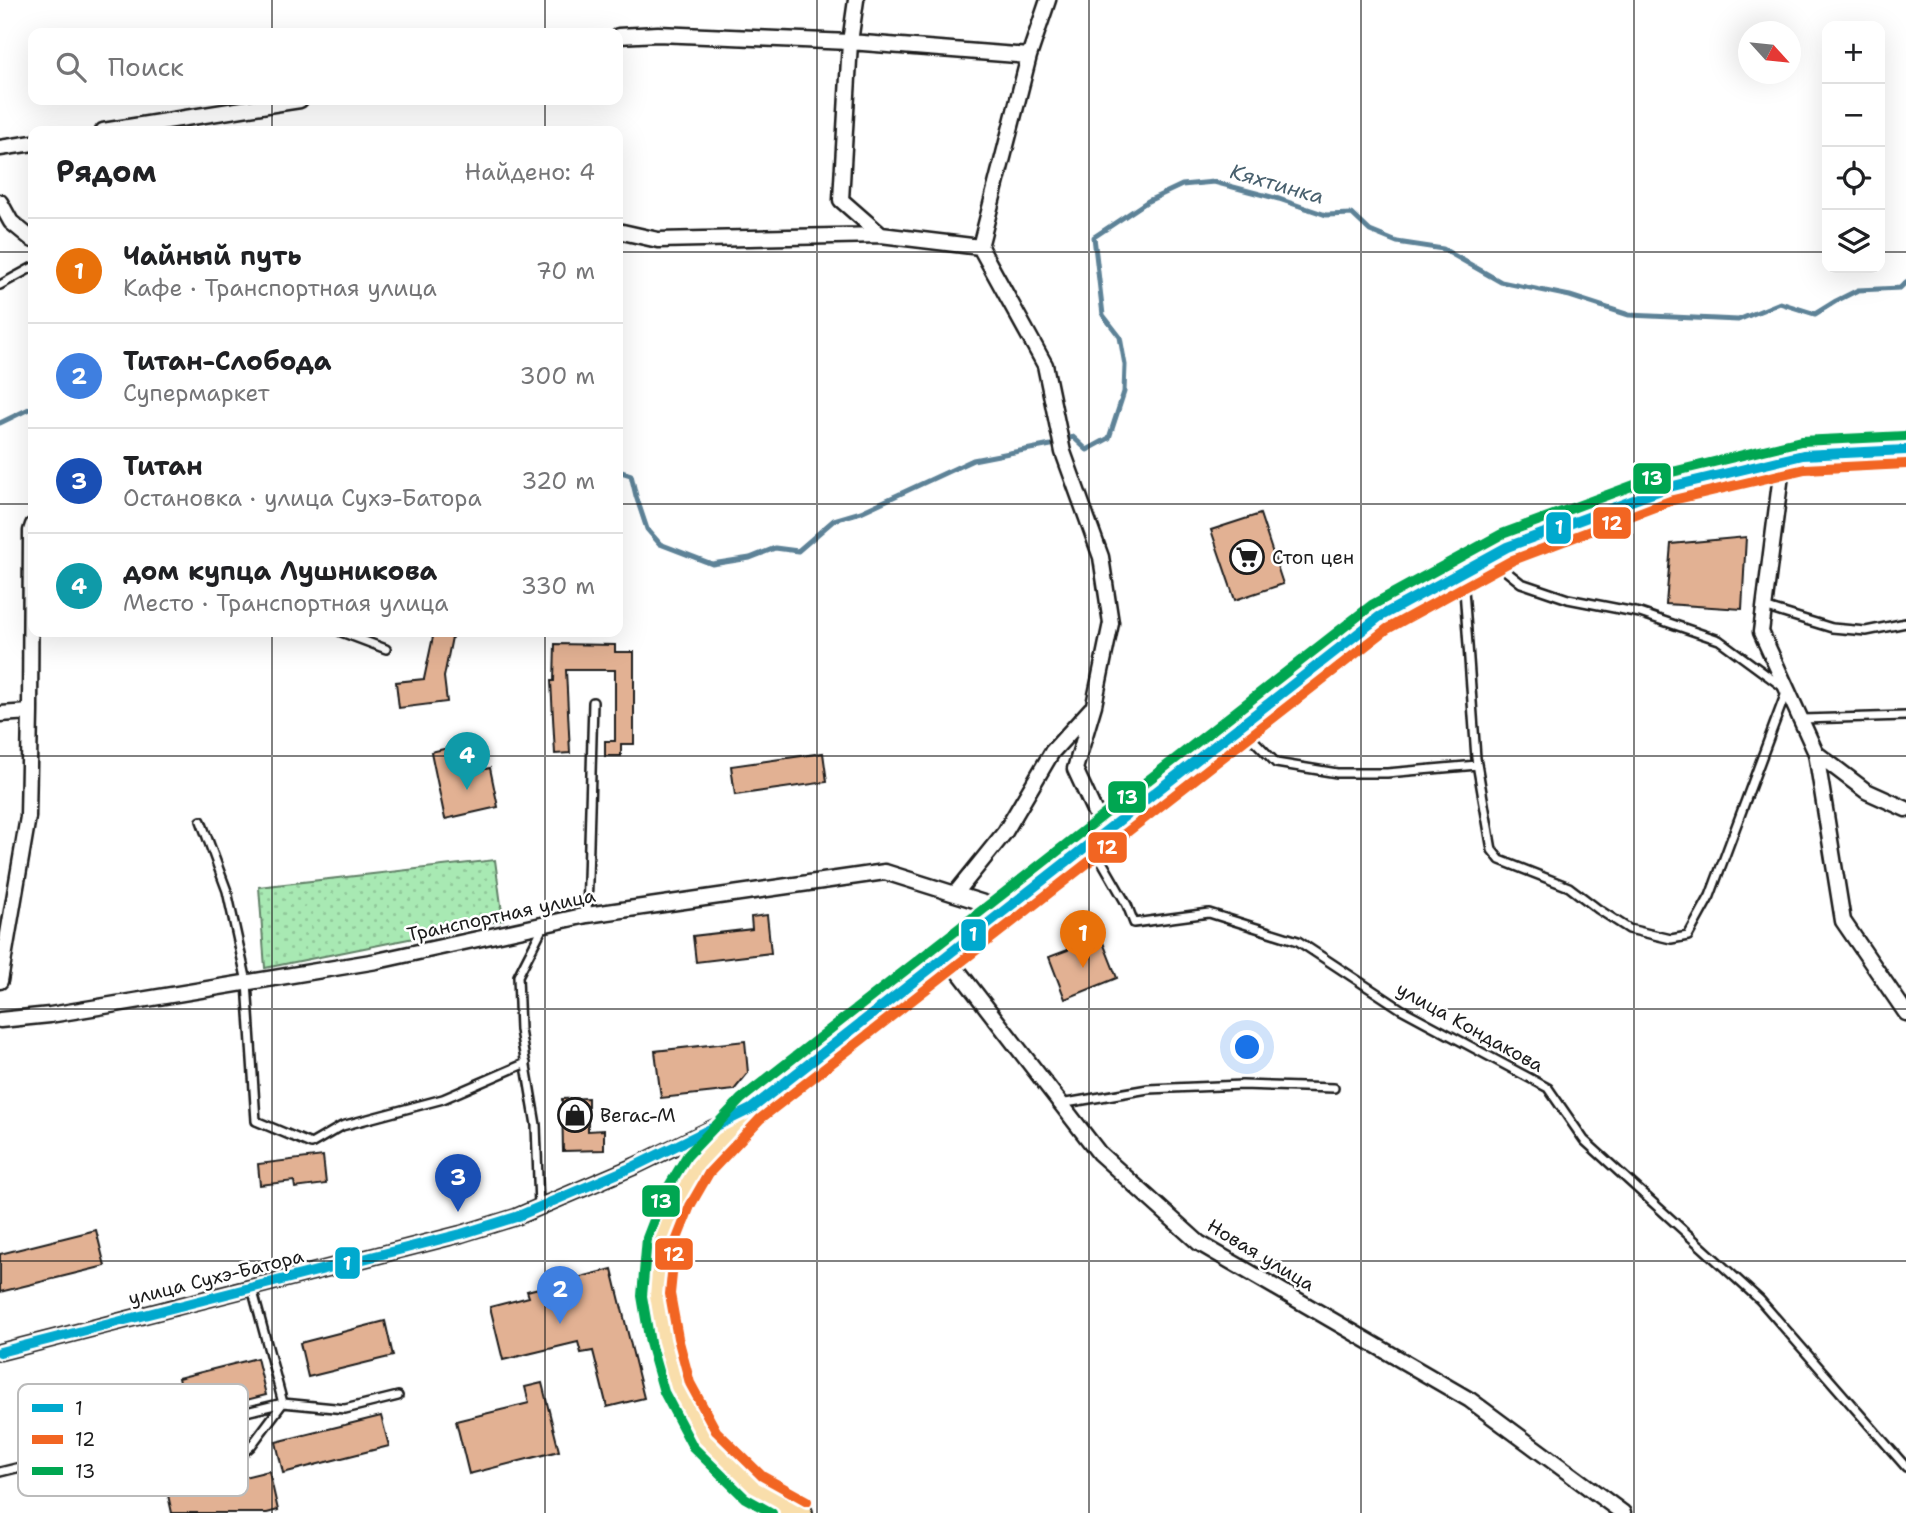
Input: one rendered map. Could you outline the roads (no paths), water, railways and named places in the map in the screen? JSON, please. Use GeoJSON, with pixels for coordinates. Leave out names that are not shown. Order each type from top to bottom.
{"type":"FeatureCollection","features":[{"type":"Feature","properties":{"kind":"main road"},"geometry":{"type":"LineString","coordinates":[[800,1513],[754,1488],[705,1440],[677,1388],[664,1341],[656,1295],[661,1241],[677,1200],[698,1164],[751,1110],[1379,617],[1507,547],[1669,487],[1803,455],[1906,450]]}},
{"type":"Feature","properties":{"kind":"street"},"geometry":{"type":"LineString","coordinates":[[856,0],[850,42],[841,200],[881,235]]}},
{"type":"Feature","properties":{"kind":"street"},"geometry":{"type":"LineString","coordinates":[[1048,0],[1029,56],[980,247],[1045,365],[1063,452],[1101,557],[1111,623],[1094,705],[1075,769],[1098,837]]}},
{"type":"Feature","properties":{"kind":"street"},"geometry":{"type":"LineString","coordinates":[[623,36],[658,34],[850,42],[1029,56]]}},
{"type":"Feature","properties":{"kind":"street"},"geometry":{"type":"LineString","coordinates":[[135,126],[268,105]]}},
{"type":"Feature","properties":{"kind":"street"},"geometry":{"type":"LineString","coordinates":[[0,148],[28,143]]}},
{"type":"Feature","properties":{"kind":"street"},"geometry":{"type":"LineString","coordinates":[[0,202],[11,222],[28,236]]}},
{"type":"Feature","properties":{"kind":"street"},"geometry":{"type":"LineString","coordinates":[[623,232],[658,240],[881,235],[980,247]]}},
{"type":"Feature","properties":{"kind":"street"},"geometry":{"type":"LineString","coordinates":[[1783,459],[1761,632],[1816,753],[1843,921],[1906,1013]]}},
{"type":"Feature","properties":{"kind":"street"},"geometry":{"type":"LineString","coordinates":[[0,981],[28,817],[30,637]]}},
{"type":"Feature","properties":{"kind":"street"},"geometry":{"type":"LineString","coordinates":[[956,894],[1005,832],[1052,752],[1094,705]]}},
{"type":"Feature","properties":{"kind":"street"},"geometry":{"type":"LineString","coordinates":[[0,714],[30,712]]}},
{"type":"Feature","properties":{"kind":"street"},"geometry":{"type":"LineString","coordinates":[[1816,753],[1866,792],[1906,808]]}},
{"type":"Feature","properties":{"kind":"street","name":"Транспортная улица"},"geometry":{"type":"LineString","coordinates":[[0,1020],[50,1015],[377,961],[587,915],[885,872],[1006,910]]}},
{"type":"Feature","properties":{"kind":"street","name":"Новая улица"},"geometry":{"type":"LineString","coordinates":[[946,955],[1098,1153],[1199,1243],[1469,1400],[1623,1513]]}},
{"type":"Feature","properties":{"kind":"street","name":"улица Сухэ-Батора"},"geometry":{"type":"LineString","coordinates":[[0,1352],[461,1234],[516,1217],[635,1166],[751,1110]]}},
{"type":"Feature","properties":{"kind":"lane"},"geometry":{"type":"LineString","coordinates":[[0,285],[28,270]]}},
{"type":"Feature","properties":{"kind":"lane"},"geometry":{"type":"LineString","coordinates":[[1462,571],[1478,765],[1492,850],[1500,860],[1569,887],[1629,929],[1671,939],[1688,936],[1710,896],[1787,690],[1719,640],[1640,613],[1568,598],[1521,583],[1488,557]]}},
{"type":"Feature","properties":{"kind":"lane"},"geometry":{"type":"LineString","coordinates":[[1764,607],[1832,628],[1866,631],[1906,623]]}},
{"type":"Feature","properties":{"kind":"lane"},"geometry":{"type":"LineString","coordinates":[[354,637],[386,649]]}},
{"type":"Feature","properties":{"kind":"lane"},"geometry":{"type":"LineString","coordinates":[[587,915],[593,702]]}},
{"type":"Feature","properties":{"kind":"lane"},"geometry":{"type":"LineString","coordinates":[[1800,719],[1906,716]]}},
{"type":"Feature","properties":{"kind":"lane"},"geometry":{"type":"LineString","coordinates":[[1240,726],[1276,763],[1337,773],[1387,773],[1478,765]]}},
{"type":"Feature","properties":{"kind":"lane"},"geometry":{"type":"LineString","coordinates":[[201,821],[227,891],[247,982],[256,1121],[310,1144],[342,1126],[443,1099],[526,1063]]}},
{"type":"Feature","properties":{"kind":"lane","name":"улица Кондакова"},"geometry":{"type":"LineString","coordinates":[[1098,837],[1134,923],[1209,913],[1298,942],[1401,1009],[1548,1088],[1584,1140],[1760,1300],[1906,1467]]}},
{"type":"Feature","properties":{"kind":"lane"},"geometry":{"type":"LineString","coordinates":[[539,1207],[537,1125],[520,1030],[518,976],[545,924]]}},
{"type":"Feature","properties":{"kind":"lane"},"geometry":{"type":"LineString","coordinates":[[1060,1104],[1147,1089],[1242,1085],[1334,1088]]}},
{"type":"Feature","properties":{"kind":"lane"},"geometry":{"type":"LineString","coordinates":[[252,1287],[283,1403]]}},
{"type":"Feature","properties":{"kind":"lane"},"geometry":{"type":"LineString","coordinates":[[248,1411],[283,1403],[345,1409],[398,1396]]}},
{"type":"Feature","properties":{"kind":"lane"},"geometry":{"type":"LineString","coordinates":[[248,1449],[283,1403]]}},
{"type":"Feature","properties":{"kind":"lane"},"geometry":{"type":"LineString","coordinates":[[0,1472],[18,1468]]}},
{"type":"Feature","properties":{"kind":"waterway","name":"Кяхтинка"},"geometry":{"type":"LineString","coordinates":[[1062,441],[1073,437],[1087,450],[1109,438],[1124,392],[1125,365],[1120,337],[1103,315],[1094,237],[1148,201],[1182,185],[1214,182],[1326,215],[1352,214],[1370,231],[1397,242],[1443,249],[1501,282],[1570,296],[1629,315],[1738,320],[1780,303],[1815,314],[1858,290],[1900,288],[1906,282]]}},
{"type":"Feature","properties":{"kind":"waterway","name":"Кяхтинка"},"geometry":{"type":"LineString","coordinates":[[0,423],[28,409]]}},
{"type":"Feature","properties":{"kind":"waterway","name":"Кяхтинка"},"geometry":{"type":"LineString","coordinates":[[623,473],[631,475],[647,529],[660,544],[712,564],[750,558],[775,548],[798,551],[834,520],[861,512],[973,460],[1051,445]]}},
{"type":"Feature","properties":{"kind":"place","name":"Стоп цен"},"geometry":{"type":"Point","coordinates":[1247,557]}},
{"type":"Feature","properties":{"kind":"place","name":"дом купца Лушникова"},"geometry":{"type":"Point","coordinates":[467,790]}},
{"type":"Feature","properties":{"kind":"place","name":"Чайный путь"},"geometry":{"type":"Point","coordinates":[1083,968]}},
{"type":"Feature","properties":{"kind":"place","name":"Вегас-М"},"geometry":{"type":"Point","coordinates":[575,1115]}},
{"type":"Feature","properties":{"kind":"place","name":"Титан"},"geometry":{"type":"Point","coordinates":[458,1212]}},
{"type":"Feature","properties":{"kind":"place","name":"Титан-Слобода"},"geometry":{"type":"Point","coordinates":[560,1324]}}]}
